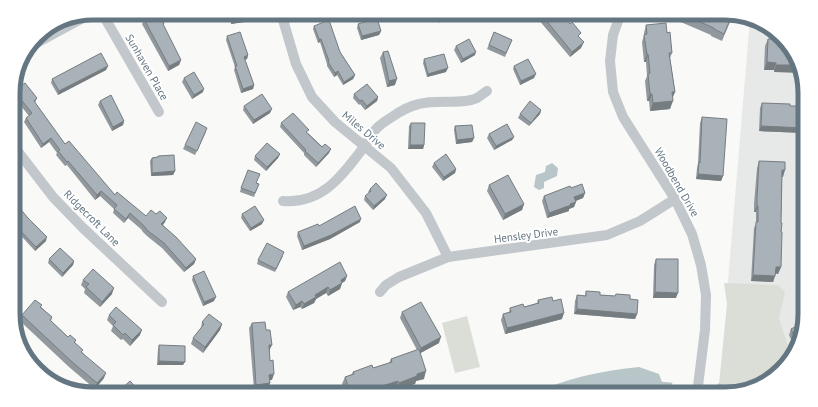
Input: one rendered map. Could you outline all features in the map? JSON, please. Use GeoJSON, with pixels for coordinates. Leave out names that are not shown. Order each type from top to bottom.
{"type":"FeatureCollection","features":[{"type":"Feature","properties":{"kind":"street","name":"Sunhaven Place"},"geometry":{"type":"LineString","coordinates":[[106,20],[159,112]]}},
{"type":"Feature","properties":{"kind":"street","name":"Miles Drive"},"geometry":{"type":"LineString","coordinates":[[283,20],[296,64],[312,97],[335,122],[391,168],[426,213],[448,257]]}},
{"type":"Feature","properties":{"kind":"street","name":"Woodbend Drive"},"geometry":{"type":"LineString","coordinates":[[618,20],[613,34],[610,61],[613,92],[623,117],[675,199],[692,234],[701,265],[706,294],[705,330],[698,387]]}},
{"type":"Feature","properties":{"kind":"street"},"geometry":{"type":"LineString","coordinates":[[283,201],[294,202],[307,199],[331,186],[343,174],[376,129],[392,116],[419,103],[468,100],[476,98],[487,91]]}},
{"type":"Feature","properties":{"kind":"street","name":"Ridgecroft Lane"},"geometry":{"type":"LineString","coordinates":[[20,153],[53,196],[83,228],[162,302]]}},
{"type":"Feature","properties":{"kind":"street","name":"Hensley Drive"},"geometry":{"type":"LineString","coordinates":[[380,292],[386,285],[399,277],[448,257],[607,235],[640,220],[675,199]]}},
{"type":"Feature","properties":{"kind":"shaded area"},"geometry":{"type":"Polygon","coordinates":[[[750,25],[765,32],[773,38],[786,53],[795,74],[798,93],[798,314],[792,342],[782,359],[727,293],[750,25]]]}},
{"type":"Feature","properties":{"kind":"shaded area"},"geometry":{"type":"Polygon","coordinates":[[[552,163],[558,168],[557,176],[544,182],[544,188],[539,190],[534,187],[536,175],[545,172],[546,166],[552,163]]]}},
{"type":"Feature","properties":{"kind":"shaded area"},"geometry":{"type":"Polygon","coordinates":[[[724,283],[778,285],[785,292],[779,318],[790,347],[780,362],[765,375],[739,386],[719,387],[727,304],[724,283]]]}},
{"type":"Feature","properties":{"kind":"shaded area"},"geometry":{"type":"Polygon","coordinates":[[[467,316],[480,367],[455,373],[442,323],[467,316]]]}},
{"type":"Feature","properties":{"kind":"shaded area"},"geometry":{"type":"Polygon","coordinates":[[[639,367],[659,374],[662,382],[661,387],[549,387],[584,376],[612,370],[639,367]]]}},
{"type":"Feature","properties":{"kind":"building"},"geometry":{"type":"Polygon","coordinates":[[[145,20],[162,20],[164,24],[181,60],[169,66],[145,20]]]}},
{"type":"Feature","properties":{"kind":"building"},"geometry":{"type":"Polygon","coordinates":[[[329,20],[340,52],[355,75],[344,82],[338,71],[335,73],[328,62],[329,61],[321,39],[319,39],[314,26],[329,20]]]}},
{"type":"Feature","properties":{"kind":"building"},"geometry":{"type":"Polygon","coordinates":[[[371,20],[378,20],[381,31],[362,36],[358,24],[371,20]]]}},
{"type":"Feature","properties":{"kind":"building"},"geometry":{"type":"Polygon","coordinates":[[[546,20],[567,20],[570,24],[572,22],[581,33],[578,36],[584,42],[572,52],[546,20]]]}},
{"type":"Feature","properties":{"kind":"building"},"geometry":{"type":"Polygon","coordinates":[[[695,20],[730,21],[724,34],[695,20]]]}},
{"type":"Feature","properties":{"kind":"building"},"geometry":{"type":"Polygon","coordinates":[[[666,23],[667,33],[670,32],[672,53],[669,53],[675,92],[672,92],[673,101],[653,103],[652,94],[650,94],[648,74],[650,73],[644,35],[647,34],[646,25],[666,23]]]}},
{"type":"Feature","properties":{"kind":"building"},"geometry":{"type":"Polygon","coordinates":[[[240,32],[248,55],[244,57],[254,85],[243,89],[227,36],[240,32]]]}},
{"type":"Feature","properties":{"kind":"building"},"geometry":{"type":"Polygon","coordinates":[[[494,32],[512,40],[506,53],[489,45],[494,32]]]}},
{"type":"Feature","properties":{"kind":"building"},"geometry":{"type":"Polygon","coordinates":[[[469,39],[476,52],[463,59],[456,46],[469,39]]]}},
{"type":"Feature","properties":{"kind":"building"},"geometry":{"type":"Polygon","coordinates":[[[768,39],[774,39],[786,53],[792,65],[776,65],[776,63],[767,62],[768,39]]]}},
{"type":"Feature","properties":{"kind":"building"},"geometry":{"type":"Polygon","coordinates":[[[388,51],[397,79],[389,81],[383,52],[388,51]]]}},
{"type":"Feature","properties":{"kind":"building"},"geometry":{"type":"Polygon","coordinates":[[[101,53],[108,66],[59,91],[52,79],[101,53]]]}},
{"type":"Feature","properties":{"kind":"building"},"geometry":{"type":"Polygon","coordinates":[[[444,54],[448,68],[428,74],[424,59],[444,54]]]}},
{"type":"Feature","properties":{"kind":"building"},"geometry":{"type":"Polygon","coordinates":[[[528,59],[536,74],[521,81],[514,66],[528,59]]]}},
{"type":"Feature","properties":{"kind":"building"},"geometry":{"type":"Polygon","coordinates":[[[194,72],[204,89],[194,95],[184,78],[194,72]]]}},
{"type":"Feature","properties":{"kind":"building"},"geometry":{"type":"Polygon","coordinates":[[[25,83],[37,98],[34,101],[65,144],[69,141],[115,195],[117,192],[146,216],[151,210],[156,214],[160,211],[167,218],[161,224],[176,237],[196,259],[186,268],[164,243],[148,231],[130,213],[126,219],[114,209],[117,205],[101,191],[97,195],[58,151],[60,150],[51,138],[43,144],[26,118],[32,113],[20,98],[21,86],[25,83]]]}},
{"type":"Feature","properties":{"kind":"building"},"geometry":{"type":"Polygon","coordinates":[[[367,84],[378,97],[367,106],[354,94],[367,84]]]}},
{"type":"Feature","properties":{"kind":"building"},"geometry":{"type":"Polygon","coordinates":[[[262,94],[272,109],[254,120],[244,106],[262,94]]]}},
{"type":"Feature","properties":{"kind":"building"},"geometry":{"type":"Polygon","coordinates":[[[111,95],[124,121],[113,127],[100,101],[111,95]]]}},
{"type":"Feature","properties":{"kind":"building"},"geometry":{"type":"Polygon","coordinates":[[[530,101],[541,110],[531,123],[520,114],[530,101]]]}},
{"type":"Feature","properties":{"kind":"building"},"geometry":{"type":"Polygon","coordinates":[[[762,103],[790,104],[790,106],[798,106],[798,128],[761,126],[762,103]]]}},
{"type":"Feature","properties":{"kind":"building"},"geometry":{"type":"Polygon","coordinates":[[[293,113],[309,130],[306,132],[322,147],[325,144],[331,149],[318,163],[305,151],[306,150],[281,123],[293,113]]]}},
{"type":"Feature","properties":{"kind":"building"},"geometry":{"type":"Polygon","coordinates":[[[702,117],[727,119],[723,176],[698,174],[699,162],[700,163],[702,117]]]}},
{"type":"Feature","properties":{"kind":"building"},"geometry":{"type":"Polygon","coordinates":[[[196,122],[207,128],[197,151],[185,145],[196,122]]]}},
{"type":"Feature","properties":{"kind":"building"},"geometry":{"type":"Polygon","coordinates":[[[411,123],[425,123],[424,145],[410,145],[411,123]]]}},
{"type":"Feature","properties":{"kind":"building"},"geometry":{"type":"Polygon","coordinates":[[[507,124],[514,137],[496,146],[489,134],[507,124]]]}},
{"type":"Feature","properties":{"kind":"building"},"geometry":{"type":"Polygon","coordinates":[[[472,125],[474,138],[457,140],[455,126],[472,125]]]}},
{"type":"Feature","properties":{"kind":"building"},"geometry":{"type":"Polygon","coordinates":[[[267,143],[280,154],[267,167],[255,156],[267,143]]]}},
{"type":"Feature","properties":{"kind":"building"},"geometry":{"type":"Polygon","coordinates":[[[446,154],[456,169],[444,177],[434,163],[446,154]]]}},
{"type":"Feature","properties":{"kind":"building"},"geometry":{"type":"Polygon","coordinates":[[[174,155],[175,171],[152,173],[152,158],[174,155]]]}},
{"type":"Feature","properties":{"kind":"building"},"geometry":{"type":"Polygon","coordinates":[[[759,161],[785,162],[785,170],[782,170],[781,267],[776,267],[775,276],[753,275],[756,222],[758,222],[757,197],[759,161]]]}},
{"type":"Feature","properties":{"kind":"building"},"geometry":{"type":"Polygon","coordinates":[[[248,170],[260,174],[256,183],[259,184],[255,193],[241,188],[248,170]]]}},
{"type":"Feature","properties":{"kind":"building"},"geometry":{"type":"Polygon","coordinates":[[[508,175],[524,204],[505,214],[489,185],[508,175]]]}},
{"type":"Feature","properties":{"kind":"building"},"geometry":{"type":"Polygon","coordinates":[[[376,183],[387,195],[374,206],[365,196],[371,191],[370,189],[376,183]]]}},
{"type":"Feature","properties":{"kind":"building"},"geometry":{"type":"Polygon","coordinates":[[[582,184],[585,193],[574,197],[576,202],[549,213],[544,196],[570,186],[571,188],[582,184]]]}},
{"type":"Feature","properties":{"kind":"building"},"geometry":{"type":"Polygon","coordinates":[[[255,206],[264,220],[251,228],[242,214],[255,206]]]}},
{"type":"Feature","properties":{"kind":"building"},"geometry":{"type":"Polygon","coordinates":[[[355,206],[361,219],[331,235],[304,246],[298,232],[318,224],[319,226],[355,206]]]}},
{"type":"Feature","properties":{"kind":"building"},"geometry":{"type":"Polygon","coordinates":[[[20,208],[47,237],[36,247],[20,230],[20,208]]]}},
{"type":"Feature","properties":{"kind":"building"},"geometry":{"type":"Polygon","coordinates":[[[267,243],[284,252],[276,269],[258,260],[267,243]]]}},
{"type":"Feature","properties":{"kind":"building"},"geometry":{"type":"Polygon","coordinates":[[[60,248],[74,261],[63,273],[49,259],[60,248]]]}},
{"type":"Feature","properties":{"kind":"building"},"geometry":{"type":"Polygon","coordinates":[[[656,259],[678,259],[678,293],[655,292],[656,259]]]}},
{"type":"Feature","properties":{"kind":"building"},"geometry":{"type":"Polygon","coordinates":[[[340,262],[347,276],[341,280],[342,283],[330,290],[328,287],[315,295],[316,297],[304,304],[302,301],[296,305],[288,292],[340,262]]]}},
{"type":"Feature","properties":{"kind":"building"},"geometry":{"type":"Polygon","coordinates":[[[93,269],[114,288],[102,302],[86,287],[89,284],[83,280],[93,269]]]}},
{"type":"Feature","properties":{"kind":"building"},"geometry":{"type":"Polygon","coordinates":[[[204,271],[216,297],[204,302],[193,276],[204,271]]]}},
{"type":"Feature","properties":{"kind":"building"},"geometry":{"type":"Polygon","coordinates":[[[586,291],[600,292],[600,295],[630,295],[630,299],[638,300],[637,314],[577,309],[577,295],[586,296],[586,291]]]}},
{"type":"Feature","properties":{"kind":"building"},"geometry":{"type":"Polygon","coordinates":[[[552,297],[553,301],[561,299],[564,313],[507,328],[503,314],[511,312],[510,308],[523,304],[524,307],[539,303],[538,300],[552,297]]]}},
{"type":"Feature","properties":{"kind":"building"},"geometry":{"type":"Polygon","coordinates":[[[35,300],[42,305],[40,307],[52,317],[50,320],[68,337],[70,335],[76,340],[74,342],[83,350],[81,352],[106,373],[97,383],[22,315],[35,300]]]}},
{"type":"Feature","properties":{"kind":"building"},"geometry":{"type":"Polygon","coordinates":[[[421,302],[441,337],[421,348],[402,312],[421,302]]]}},
{"type":"Feature","properties":{"kind":"building"},"geometry":{"type":"Polygon","coordinates":[[[116,307],[142,330],[132,340],[125,333],[123,335],[113,325],[116,322],[109,315],[116,307]]]}},
{"type":"Feature","properties":{"kind":"building"},"geometry":{"type":"Polygon","coordinates":[[[209,314],[222,324],[205,347],[193,338],[204,324],[202,322],[209,314]]]}},
{"type":"Feature","properties":{"kind":"building"},"geometry":{"type":"Polygon","coordinates":[[[265,322],[266,330],[270,330],[272,345],[269,345],[270,361],[273,360],[274,374],[269,375],[270,383],[256,385],[252,323],[265,322]]]}},
{"type":"Feature","properties":{"kind":"building"},"geometry":{"type":"Polygon","coordinates":[[[796,326],[794,336],[791,329],[796,326]]]}},
{"type":"Feature","properties":{"kind":"building"},"geometry":{"type":"Polygon","coordinates":[[[159,345],[185,346],[185,362],[159,361],[159,345]]]}},
{"type":"Feature","properties":{"kind":"building"},"geometry":{"type":"Polygon","coordinates":[[[419,349],[426,371],[399,383],[398,381],[379,387],[349,387],[345,377],[354,374],[353,372],[372,365],[373,368],[392,362],[391,359],[419,349]]]}},
{"type":"Feature","properties":{"kind":"building"},"geometry":{"type":"Polygon","coordinates":[[[130,381],[136,387],[123,387],[130,381]]]}},
{"type":"Feature","properties":{"kind":"waterway"},"geometry":{"type":"LineString","coordinates":[[659,383],[671,384]]}},
{"type":"Feature","properties":{"kind":"waterway"},"geometry":{"type":"LineString","coordinates":[[719,385],[727,387]]}}]}
